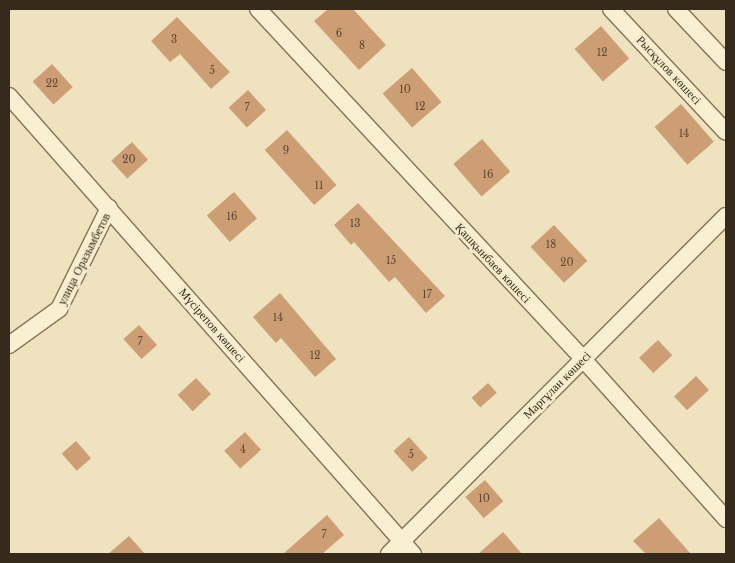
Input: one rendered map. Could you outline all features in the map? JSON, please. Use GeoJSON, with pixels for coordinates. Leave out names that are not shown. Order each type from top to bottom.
{"type":"FeatureCollection","features":[{"type":"Feature","properties":{"kind":"street","name":"Қашқынбаев көшесі"},"geometry":{"type":"LineString","coordinates":[[258,9],[583,359],[726,519]]}},
{"type":"Feature","properties":{"kind":"street","name":"Рысқұлов көшесі"},"geometry":{"type":"LineString","coordinates":[[611,9],[726,132]]}},
{"type":"Feature","properties":{"kind":"street"},"geometry":{"type":"LineString","coordinates":[[676,9],[726,62]]}},
{"type":"Feature","properties":{"kind":"street","name":"Мүсірепов көшесі"},"geometry":{"type":"LineString","coordinates":[[9,96],[110,208],[413,554]]}},
{"type":"Feature","properties":{"kind":"street","name":"улица Оразымбетов"},"geometry":{"type":"LineString","coordinates":[[9,345],[59,309],[110,208]]}},
{"type":"Feature","properties":{"kind":"street","name":"Маргұлан көшесі"},"geometry":{"type":"LineString","coordinates":[[389,554],[726,216]]}},
{"type":"Feature","properties":{"kind":"building"},"geometry":{"type":"Polygon","coordinates":[[[328,9],[353,9],[386,45],[359,70],[314,21],[328,9]]]}},
{"type":"Feature","properties":{"kind":"building"},"geometry":{"type":"Polygon","coordinates":[[[177,17],[230,72],[211,89],[180,54],[170,62],[151,41],[177,17]]]}},
{"type":"Feature","properties":{"kind":"building"},"geometry":{"type":"Polygon","coordinates":[[[601,26],[629,58],[603,81],[575,49],[601,26]]]}},
{"type":"Feature","properties":{"kind":"building"},"geometry":{"type":"Polygon","coordinates":[[[52,64],[73,87],[53,104],[33,81],[52,64]]]}},
{"type":"Feature","properties":{"kind":"building"},"geometry":{"type":"Polygon","coordinates":[[[412,68],[442,102],[412,128],[383,94],[412,68]]]}},
{"type":"Feature","properties":{"kind":"building"},"geometry":{"type":"Polygon","coordinates":[[[248,90],[266,110],[247,127],[229,107],[248,90]]]}},
{"type":"Feature","properties":{"kind":"building"},"geometry":{"type":"Polygon","coordinates":[[[681,104],[714,142],[687,165],[655,127],[681,104]]]}},
{"type":"Feature","properties":{"kind":"building"},"geometry":{"type":"Polygon","coordinates":[[[287,130],[337,185],[314,205],[265,150],[287,130]]]}},
{"type":"Feature","properties":{"kind":"building"},"geometry":{"type":"Polygon","coordinates":[[[482,139],[510,171],[482,196],[453,164],[482,139]]]}},
{"type":"Feature","properties":{"kind":"building"},"geometry":{"type":"Polygon","coordinates":[[[132,142],[148,160],[127,179],[111,161],[132,142]]]}},
{"type":"Feature","properties":{"kind":"building"},"geometry":{"type":"Polygon","coordinates":[[[234,192],[257,218],[230,242],[207,216],[234,192]]]}},
{"type":"Feature","properties":{"kind":"building"},"geometry":{"type":"Polygon","coordinates":[[[358,203],[445,296],[426,313],[395,277],[389,282],[354,242],[351,245],[334,225],[358,203]]]}},
{"type":"Feature","properties":{"kind":"building"},"geometry":{"type":"Polygon","coordinates":[[[554,225],[587,261],[564,283],[531,247],[554,225]]]}},
{"type":"Feature","properties":{"kind":"building"},"geometry":{"type":"Polygon","coordinates":[[[280,293],[336,359],[315,377],[281,338],[276,343],[253,317],[280,293]]]}},
{"type":"Feature","properties":{"kind":"building"},"geometry":{"type":"Polygon","coordinates":[[[139,325],[157,345],[141,359],[123,339],[139,325]]]}},
{"type":"Feature","properties":{"kind":"building"},"geometry":{"type":"Polygon","coordinates":[[[658,340],[672,355],[653,373],[639,358],[658,340]]]}},
{"type":"Feature","properties":{"kind":"building"},"geometry":{"type":"Polygon","coordinates":[[[696,376],[709,390],[687,410],[674,396],[696,376]]]}},
{"type":"Feature","properties":{"kind":"building"},"geometry":{"type":"Polygon","coordinates":[[[196,378],[211,394],[193,411],[178,395],[196,378]]]}},
{"type":"Feature","properties":{"kind":"building"},"geometry":{"type":"Polygon","coordinates":[[[488,383],[497,393],[480,407],[472,398],[488,383]]]}},
{"type":"Feature","properties":{"kind":"building"},"geometry":{"type":"Polygon","coordinates":[[[245,432],[261,450],[240,469],[224,451],[245,432]]]}},
{"type":"Feature","properties":{"kind":"building"},"geometry":{"type":"Polygon","coordinates":[[[409,437],[428,458],[412,472],[393,451],[409,437]]]}},
{"type":"Feature","properties":{"kind":"building"},"geometry":{"type":"Polygon","coordinates":[[[76,441],[91,458],[77,471],[62,453],[76,441]]]}},
{"type":"Feature","properties":{"kind":"building"},"geometry":{"type":"Polygon","coordinates":[[[485,480],[503,501],[484,518],[465,497],[485,480]]]}},
{"type":"Feature","properties":{"kind":"building"},"geometry":{"type":"Polygon","coordinates":[[[327,515],[344,535],[322,554],[283,554],[327,515]]]}},
{"type":"Feature","properties":{"kind":"building"},"geometry":{"type":"Polygon","coordinates":[[[659,518],[691,554],[646,554],[633,541],[659,518]]]}},
{"type":"Feature","properties":{"kind":"building"},"geometry":{"type":"Polygon","coordinates":[[[503,532],[522,554],[478,554],[503,532]]]}},
{"type":"Feature","properties":{"kind":"building"},"geometry":{"type":"Polygon","coordinates":[[[129,536],[145,554],[108,554],[129,536]]]}}]}
